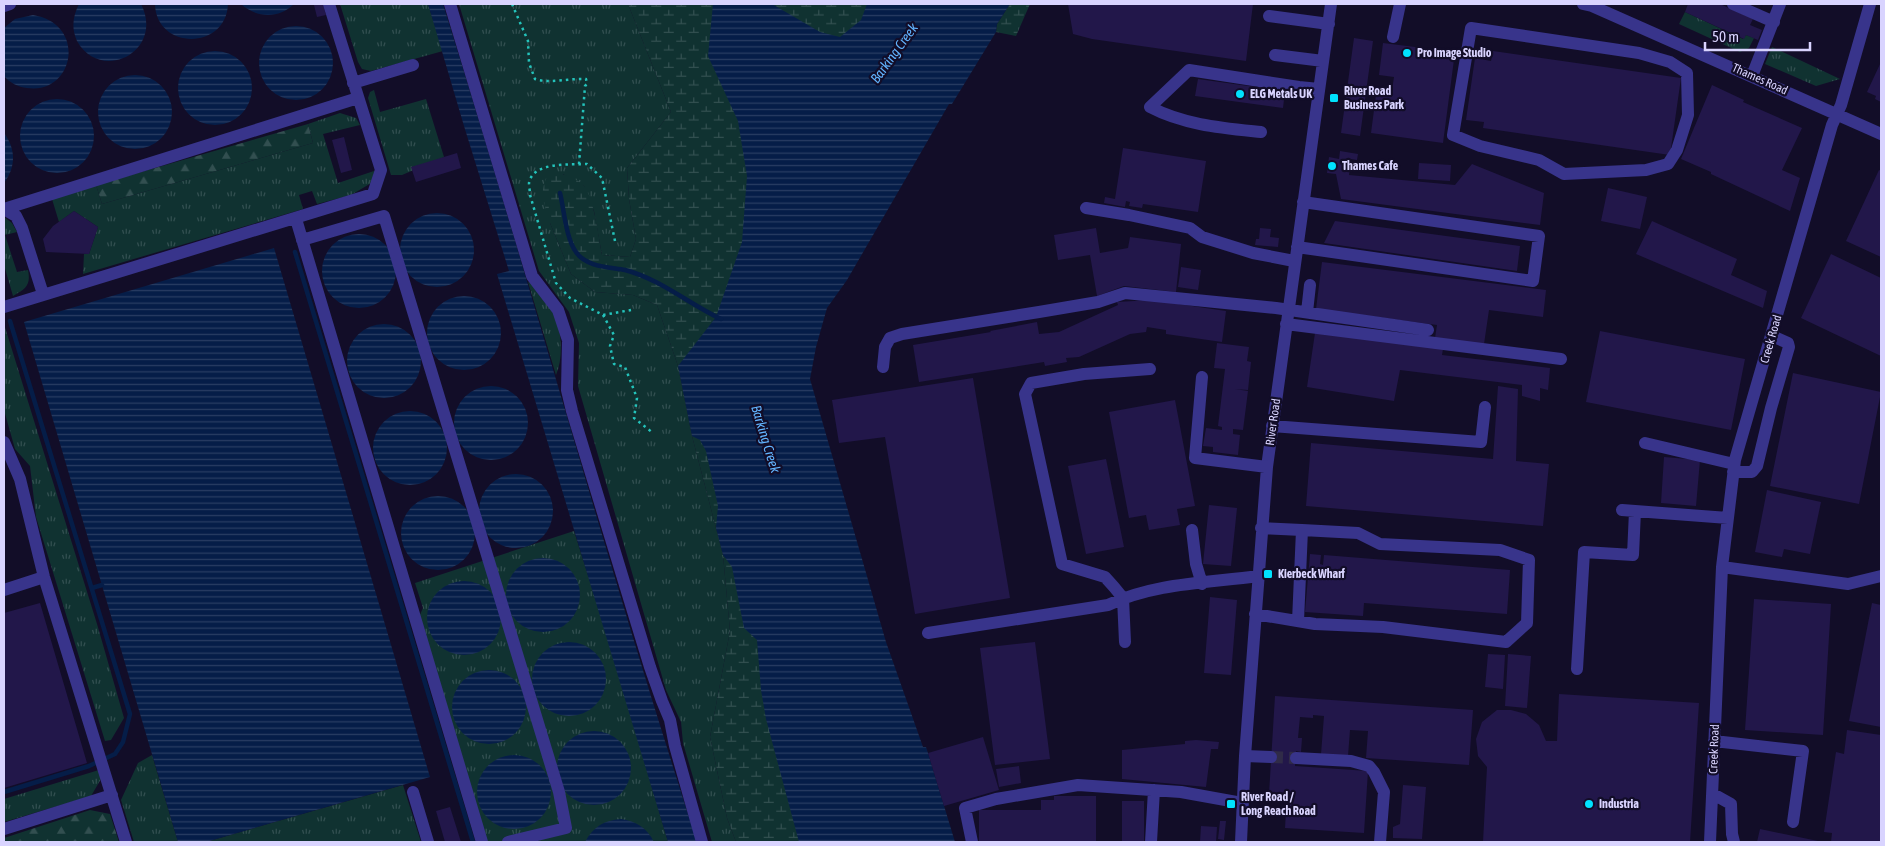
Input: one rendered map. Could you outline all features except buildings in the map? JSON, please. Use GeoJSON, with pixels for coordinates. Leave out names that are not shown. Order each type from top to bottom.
{"type":"FeatureCollection","features":[{"type":"Feature","properties":{"kind":"street"},"geometry":{"type":"LineString","coordinates":[[4,6],[10,4]]}},
{"type":"Feature","properties":{"kind":"street"},"geometry":{"type":"LineString","coordinates":[[4,307],[373,194],[381,170],[329,4]]}},
{"type":"Feature","properties":{"kind":"street"},"geometry":{"type":"LineString","coordinates":[[450,4],[532,276],[558,310],[568,340],[567,390],[572,411],[650,667],[670,720],[675,746],[702,842]]}},
{"type":"Feature","properties":{"kind":"street","name":"River Road"},"geometry":{"type":"LineString","coordinates":[[1241,842],[1245,756],[1267,467],[1294,262],[1332,4]]}},
{"type":"Feature","properties":{"kind":"street"},"geometry":{"type":"LineString","coordinates":[[1393,37],[1400,4]]}},
{"type":"Feature","properties":{"kind":"street","name":"Thames Road"},"geometry":{"type":"LineString","coordinates":[[1583,4],[1592,6],[1881,134]]}},
{"type":"Feature","properties":{"kind":"street"},"geometry":{"type":"LineString","coordinates":[[1733,4],[1774,22]]}},
{"type":"Feature","properties":{"kind":"street"},"geometry":{"type":"LineString","coordinates":[[1752,76],[1780,4]]}},
{"type":"Feature","properties":{"kind":"street","name":"Creek Road"},"geometry":{"type":"LineString","coordinates":[[1710,842],[1722,567],[1734,468],[1832,125],[1870,4]]}},
{"type":"Feature","properties":{"kind":"street"},"geometry":{"type":"LineString","coordinates":[[1269,16],[1328,24]]}},
{"type":"Feature","properties":{"kind":"street"},"geometry":{"type":"LineString","coordinates":[[1472,28],[1638,53],[1670,62],[1687,72],[1688,114],[1677,150],[1668,164],[1646,170],[1564,174],[1540,160],[1480,146],[1454,135],[1472,28]]}},
{"type":"Feature","properties":{"kind":"street"},"geometry":{"type":"LineString","coordinates":[[1276,55],[1323,61]]}},
{"type":"Feature","properties":{"kind":"street"},"geometry":{"type":"LineString","coordinates":[[353,83],[413,65]]}},
{"type":"Feature","properties":{"kind":"street"},"geometry":{"type":"LineString","coordinates":[[1261,132],[1206,126],[1161,113],[1150,107],[1189,70],[1319,89]]}},
{"type":"Feature","properties":{"kind":"street"},"geometry":{"type":"LineString","coordinates":[[4,209],[358,98]]}},
{"type":"Feature","properties":{"kind":"street"},"geometry":{"type":"LineString","coordinates":[[1297,246],[1533,281],[1539,236],[1304,202]]}},
{"type":"Feature","properties":{"kind":"street"},"geometry":{"type":"LineString","coordinates":[[1086,208],[1190,228],[1202,237],[1253,253],[1294,262]]}},
{"type":"Feature","properties":{"kind":"street"},"geometry":{"type":"LineString","coordinates":[[4,209],[16,216],[22,228],[43,294]]}},
{"type":"Feature","properties":{"kind":"street"},"geometry":{"type":"LineString","coordinates":[[302,240],[384,216],[551,764],[563,810],[566,828],[508,842]]}},
{"type":"Feature","properties":{"kind":"street"},"geometry":{"type":"LineString","coordinates":[[296,219],[482,842]]}},
{"type":"Feature","properties":{"kind":"street"},"geometry":{"type":"LineString","coordinates":[[1307,312],[1310,285]]}},
{"type":"Feature","properties":{"kind":"street"},"geometry":{"type":"LineString","coordinates":[[883,367],[885,347],[890,338],[902,334],[1098,302],[1125,293],[1288,309],[1428,330]]}},
{"type":"Feature","properties":{"kind":"street"},"geometry":{"type":"LineString","coordinates":[[1286,324],[1561,359]]}},
{"type":"Feature","properties":{"kind":"street"},"geometry":{"type":"LineString","coordinates":[[1645,443],[1752,472],[1757,466],[1771,408],[1789,347],[1788,343],[1772,336]]}},
{"type":"Feature","properties":{"kind":"street"},"geometry":{"type":"LineString","coordinates":[[1125,642],[1123,598],[1105,577],[1062,564],[1025,394],[1031,383],[1084,374],[1150,369]]}},
{"type":"Feature","properties":{"kind":"street"},"geometry":{"type":"LineString","coordinates":[[1202,377],[1195,458],[1267,467]]}},
{"type":"Feature","properties":{"kind":"street"},"geometry":{"type":"LineString","coordinates":[[1272,426],[1481,442],[1485,407]]}},
{"type":"Feature","properties":{"kind":"street"},"geometry":{"type":"LineString","coordinates":[[4,445],[20,479],[44,577],[126,842]]}},
{"type":"Feature","properties":{"kind":"street"},"geometry":{"type":"LineString","coordinates":[[1622,510],[1728,518]]}},
{"type":"Feature","properties":{"kind":"street"},"geometry":{"type":"LineString","coordinates":[[1577,669],[1584,552],[1633,554],[1636,511]]}},
{"type":"Feature","properties":{"kind":"street"},"geometry":{"type":"LineString","coordinates":[[1255,614],[1337,626],[1383,627],[1506,642],[1526,623],[1528,596],[1529,560],[1500,550],[1380,544],[1358,533],[1261,528]]}},
{"type":"Feature","properties":{"kind":"street"},"geometry":{"type":"LineString","coordinates":[[1192,530],[1196,564],[1202,584]]}},
{"type":"Feature","properties":{"kind":"street"},"geometry":{"type":"LineString","coordinates":[[1298,621],[1302,530]]}},
{"type":"Feature","properties":{"kind":"street"},"geometry":{"type":"LineString","coordinates":[[1722,567],[1848,584],[1881,576]]}},
{"type":"Feature","properties":{"kind":"street"},"geometry":{"type":"LineString","coordinates":[[928,633],[1108,605],[1123,598],[1159,589],[1258,576]]}},
{"type":"Feature","properties":{"kind":"street"},"geometry":{"type":"LineString","coordinates":[[4,590],[44,577]]}},
{"type":"Feature","properties":{"kind":"street"},"geometry":{"type":"LineString","coordinates":[[1714,741],[1803,751],[1793,822]]}},
{"type":"Feature","properties":{"kind":"street"},"geometry":{"type":"LineString","coordinates":[[1245,756],[1271,757]]}},
{"type":"Feature","properties":{"kind":"street"},"geometry":{"type":"LineString","coordinates":[[1296,758],[1351,760],[1369,766],[1384,792],[1380,842]]}},
{"type":"Feature","properties":{"kind":"street"},"geometry":{"type":"LineString","coordinates":[[972,842],[965,808],[996,799],[1078,785],[1181,792],[1242,803]]}},
{"type":"Feature","properties":{"kind":"street"},"geometry":{"type":"LineString","coordinates":[[1151,842],[1154,790]]}},
{"type":"Feature","properties":{"kind":"street"},"geometry":{"type":"LineString","coordinates":[[413,792],[428,842]]}},
{"type":"Feature","properties":{"kind":"street"},"geometry":{"type":"LineString","coordinates":[[1713,794],[1731,804],[1734,842]]}},
{"type":"Feature","properties":{"kind":"street"},"geometry":{"type":"LineString","coordinates":[[4,829],[112,796]]}},
{"type":"Feature","properties":{"kind":"path"},"geometry":{"type":"LineString","coordinates":[[512,4],[528,41],[529,63],[535,79],[542,81],[572,78],[586,79],[579,164]]}},
{"type":"Feature","properties":{"kind":"path"},"geometry":{"type":"LineString","coordinates":[[615,241],[602,178],[587,164],[547,166],[538,170],[529,182],[530,195],[556,284],[570,298],[603,315],[614,335],[610,346],[614,364],[625,367],[637,398],[634,418],[653,432]]}},
{"type":"Feature","properties":{"kind":"path"},"geometry":{"type":"LineString","coordinates":[[603,315],[630,310]]}},
{"type":"Feature","properties":{"kind":"green space"},"geometry":{"type":"Polygon","coordinates":[[[340,4],[428,4],[443,51],[371,71],[362,69],[358,62],[340,4]]]}},
{"type":"Feature","properties":{"kind":"green space"},"geometry":{"type":"Polygon","coordinates":[[[459,4],[628,4],[671,112],[627,168],[629,199],[636,239],[630,257],[602,255],[594,211],[584,186],[563,174],[550,223],[571,274],[595,292],[633,295],[657,305],[678,366],[692,436],[723,555],[730,631],[710,737],[727,818],[736,842],[712,842],[683,743],[681,722],[666,690],[578,386],[579,343],[569,312],[539,271],[459,4]]]}},
{"type":"Feature","properties":{"kind":"green space"},"geometry":{"type":"Polygon","coordinates":[[[628,4],[894,4],[783,76],[840,842],[736,842],[727,818],[710,737],[730,631],[723,555],[692,436],[678,366],[657,305],[633,295],[595,292],[571,274],[550,223],[542,196],[547,177],[556,173],[567,175],[578,181],[584,186],[591,200],[602,255],[630,257],[636,239],[629,199],[627,168],[671,112],[628,4]]]}},
{"type":"Feature","properties":{"kind":"green space"},"geometry":{"type":"Polygon","coordinates":[[[1010,4],[1030,4],[1016,36],[996,32],[997,24],[1010,4]]]}},
{"type":"Feature","properties":{"kind":"green space"},"geometry":{"type":"Polygon","coordinates":[[[1685,12],[1743,39],[1746,35],[1754,38],[1749,48],[1740,52],[1679,24],[1685,12]]]}},
{"type":"Feature","properties":{"kind":"green space"},"geometry":{"type":"Polygon","coordinates":[[[1772,47],[1840,79],[1816,86],[1765,64],[1772,47]]]}},
{"type":"Feature","properties":{"kind":"green space"},"geometry":{"type":"Polygon","coordinates":[[[374,90],[380,112],[426,99],[444,157],[402,175],[391,175],[368,98],[370,92],[374,90]]]}},
{"type":"Feature","properties":{"kind":"green space"},"geometry":{"type":"Polygon","coordinates":[[[340,113],[356,118],[360,125],[323,134],[338,183],[374,171],[373,182],[351,195],[317,204],[312,191],[299,195],[303,209],[83,274],[84,254],[89,254],[98,227],[74,211],[59,222],[52,199],[96,185],[102,204],[313,143],[308,124],[340,113]]]}},
{"type":"Feature","properties":{"kind":"green space"},"geometry":{"type":"Polygon","coordinates":[[[308,124],[313,143],[102,204],[96,185],[308,124]]]}},
{"type":"Feature","properties":{"kind":"green space"},"geometry":{"type":"Polygon","coordinates":[[[4,217],[12,223],[17,232],[5,235],[17,272],[28,270],[29,275],[27,286],[13,296],[4,265],[4,217]]]}},
{"type":"Feature","properties":{"kind":"green space"},"geometry":{"type":"Polygon","coordinates":[[[528,282],[547,298],[558,323],[561,351],[556,375],[528,282]]]}},
{"type":"Feature","properties":{"kind":"green space"},"geometry":{"type":"Polygon","coordinates":[[[4,324],[97,624],[124,718],[111,740],[105,741],[36,517],[30,466],[15,449],[4,410],[4,324]]]}},
{"type":"Feature","properties":{"kind":"green space"},"geometry":{"type":"Polygon","coordinates":[[[574,531],[612,651],[668,842],[487,842],[419,617],[423,608],[415,583],[574,531]]]}},
{"type":"Feature","properties":{"kind":"green space"},"geometry":{"type":"Polygon","coordinates":[[[152,755],[178,842],[134,842],[121,800],[138,763],[152,755]]]}},
{"type":"Feature","properties":{"kind":"green space"},"geometry":{"type":"Polygon","coordinates":[[[99,770],[101,779],[91,796],[4,822],[4,799],[99,770]]]}},
{"type":"Feature","properties":{"kind":"green space"},"geometry":{"type":"Polygon","coordinates":[[[403,785],[421,842],[206,842],[403,785]]]}},
{"type":"Feature","properties":{"kind":"green space"},"geometry":{"type":"Polygon","coordinates":[[[90,810],[110,814],[119,842],[4,842],[4,838],[90,810]]]}},
{"type":"Feature","properties":{"kind":"water"},"geometry":{"type":"Polygon","coordinates":[[[79,4],[141,4],[146,21],[144,36],[138,48],[127,56],[114,61],[100,60],[88,54],[77,41],[73,27],[75,13],[79,4]]]}},
{"type":"Feature","properties":{"kind":"water"},"geometry":{"type":"Polygon","coordinates":[[[155,4],[228,4],[224,19],[216,30],[204,37],[191,39],[178,37],[167,30],[158,19],[155,4]]]}},
{"type":"Feature","properties":{"kind":"water"},"geometry":{"type":"Polygon","coordinates":[[[241,4],[294,4],[282,12],[268,15],[254,12],[241,4]]]}},
{"type":"Feature","properties":{"kind":"water"},"geometry":{"type":"Polygon","coordinates":[[[428,4],[443,4],[632,633],[697,842],[668,842],[497,274],[509,271],[428,4]]]}},
{"type":"Feature","properties":{"kind":"water","name":"Barking Creek"},"geometry":{"type":"Polygon","coordinates":[[[713,4],[772,4],[820,32],[840,37],[861,20],[867,4],[1010,4],[997,24],[996,32],[952,104],[949,104],[847,280],[827,308],[816,347],[810,379],[886,642],[923,747],[926,747],[955,842],[799,842],[766,719],[761,690],[757,640],[744,628],[732,567],[723,555],[716,528],[718,506],[706,451],[700,440],[692,436],[678,366],[716,317],[742,242],[747,176],[738,121],[708,56],[713,4]]]}},
{"type":"Feature","properties":{"kind":"water"},"geometry":{"type":"Polygon","coordinates":[[[33,15],[50,21],[62,31],[68,44],[68,58],[64,70],[56,81],[43,87],[27,88],[14,84],[4,76],[4,28],[15,19],[33,15]]]}},
{"type":"Feature","properties":{"kind":"water"},"geometry":{"type":"Polygon","coordinates":[[[296,26],[317,32],[327,42],[333,63],[327,84],[317,94],[296,100],[275,94],[265,84],[259,63],[265,42],[275,32],[296,26]]]}},
{"type":"Feature","properties":{"kind":"water"},"geometry":{"type":"Polygon","coordinates":[[[215,51],[236,57],[246,67],[252,88],[246,109],[236,119],[215,125],[194,119],[184,109],[178,88],[184,67],[194,57],[215,51]]]}},
{"type":"Feature","properties":{"kind":"water"},"geometry":{"type":"Polygon","coordinates":[[[135,75],[156,81],[166,91],[172,112],[166,133],[156,143],[135,149],[114,143],[104,133],[98,112],[104,91],[114,81],[135,75]]]}},
{"type":"Feature","properties":{"kind":"water"},"geometry":{"type":"Polygon","coordinates":[[[57,99],[78,105],[88,115],[94,136],[88,157],[78,167],[57,173],[36,167],[26,157],[20,136],[26,115],[36,105],[57,99]]]}},
{"type":"Feature","properties":{"kind":"water"},"geometry":{"type":"Polygon","coordinates":[[[4,133],[11,145],[13,158],[11,171],[4,183],[4,133]]]}},
{"type":"Feature","properties":{"kind":"water"},"geometry":{"type":"Polygon","coordinates":[[[437,213],[458,219],[468,229],[474,250],[468,271],[458,281],[437,287],[416,281],[406,271],[400,250],[406,229],[416,219],[437,213]]]}},
{"type":"Feature","properties":{"kind":"water"},"geometry":{"type":"Polygon","coordinates":[[[359,234],[380,240],[390,250],[396,271],[390,292],[380,302],[359,308],[338,302],[328,292],[322,271],[328,250],[338,240],[359,234]]]}},
{"type":"Feature","properties":{"kind":"water"},"geometry":{"type":"Polygon","coordinates":[[[274,248],[430,777],[206,842],[178,842],[24,322],[274,248]]]}},
{"type":"Feature","properties":{"kind":"water"},"geometry":{"type":"Polygon","coordinates":[[[464,296],[485,302],[495,312],[501,333],[495,354],[485,364],[464,370],[443,364],[433,354],[427,333],[433,312],[443,302],[464,296]]]}},
{"type":"Feature","properties":{"kind":"water"},"geometry":{"type":"Polygon","coordinates":[[[384,324],[405,330],[415,340],[421,361],[415,382],[405,392],[384,398],[363,392],[353,382],[347,361],[353,340],[363,330],[384,324]]]}},
{"type":"Feature","properties":{"kind":"water"},"geometry":{"type":"Polygon","coordinates":[[[491,386],[512,392],[522,402],[528,423],[522,444],[512,454],[491,460],[470,454],[460,444],[454,423],[460,402],[470,392],[491,386]]]}},
{"type":"Feature","properties":{"kind":"water"},"geometry":{"type":"Polygon","coordinates":[[[410,411],[431,417],[441,427],[447,448],[441,469],[431,479],[410,485],[389,479],[379,469],[373,448],[379,427],[389,417],[410,411]]]}},
{"type":"Feature","properties":{"kind":"water"},"geometry":{"type":"Polygon","coordinates":[[[516,474],[530,477],[542,485],[550,497],[553,511],[550,525],[542,537],[530,545],[516,548],[502,545],[490,537],[482,525],[479,511],[482,497],[490,485],[502,477],[516,474]]]}},
{"type":"Feature","properties":{"kind":"water"},"geometry":{"type":"Polygon","coordinates":[[[438,496],[452,499],[464,507],[472,519],[475,533],[472,547],[464,559],[452,567],[438,570],[424,567],[412,559],[404,547],[401,533],[404,519],[412,507],[424,499],[438,496]]]}},
{"type":"Feature","properties":{"kind":"water"},"geometry":{"type":"Polygon","coordinates":[[[543,558],[564,564],[574,574],[580,595],[574,616],[564,626],[543,632],[522,626],[512,616],[506,595],[512,574],[522,564],[543,558]]]}},
{"type":"Feature","properties":{"kind":"water"},"geometry":{"type":"Polygon","coordinates":[[[464,581],[485,587],[495,597],[501,618],[495,639],[485,649],[464,655],[443,649],[433,639],[427,618],[433,597],[443,587],[464,581]]]}},
{"type":"Feature","properties":{"kind":"water"},"geometry":{"type":"Polygon","coordinates":[[[569,642],[590,648],[600,658],[606,679],[600,700],[590,710],[569,716],[548,710],[538,700],[532,679],[538,658],[548,648],[569,642]]]}},
{"type":"Feature","properties":{"kind":"water"},"geometry":{"type":"Polygon","coordinates":[[[489,670],[510,676],[520,686],[526,707],[520,728],[510,738],[489,744],[468,738],[458,728],[452,707],[458,686],[468,676],[489,670]]]}},
{"type":"Feature","properties":{"kind":"water"},"geometry":{"type":"Polygon","coordinates":[[[594,731],[608,734],[620,742],[628,754],[631,768],[628,782],[620,794],[608,802],[594,805],[580,802],[568,794],[560,782],[557,768],[560,754],[568,742],[580,734],[594,731]]]}},
{"type":"Feature","properties":{"kind":"water"},"geometry":{"type":"Polygon","coordinates":[[[514,755],[535,761],[545,771],[551,792],[545,813],[535,823],[514,829],[493,823],[483,813],[477,792],[483,771],[493,761],[514,755]]]}},
{"type":"Feature","properties":{"kind":"water"},"geometry":{"type":"Polygon","coordinates":[[[621,819],[632,821],[640,826],[654,842],[585,842],[595,828],[609,821],[621,819]]]}},
{"type":"Feature","properties":{"kind":"waterway"},"geometry":{"type":"LineString","coordinates":[[560,193],[570,240],[580,257],[592,263],[625,270],[650,279],[721,319]]}},
{"type":"Feature","properties":{"kind":"waterway"},"geometry":{"type":"LineString","coordinates":[[295,252],[473,842]]}},
{"type":"Feature","properties":{"kind":"waterway"},"geometry":{"type":"LineString","coordinates":[[4,792],[89,766],[115,754],[123,742],[130,714],[10,321]]}},
{"type":"Feature","properties":{"kind":"waterway"},"geometry":{"type":"LineString","coordinates":[[92,588],[102,585]]}},
{"type":"Feature","properties":{"kind":"tunnel"},"geometry":{"type":"LineString","coordinates":[[1271,757],[1296,758]]}},
{"type":"Feature","properties":{"kind":"place","name":"Pro Image Studio"},"geometry":{"type":"Point","coordinates":[1407,53]}},
{"type":"Feature","properties":{"kind":"place","name":"ELG Metals UK"},"geometry":{"type":"Point","coordinates":[1240,94]}},
{"type":"Feature","properties":{"kind":"place","name":"River Road Business Park"},"geometry":{"type":"Point","coordinates":[1334,98]}},
{"type":"Feature","properties":{"kind":"place","name":"Thames Cafe"},"geometry":{"type":"Point","coordinates":[1332,166]}},
{"type":"Feature","properties":{"kind":"place","name":"Kierbeck Wharf"},"geometry":{"type":"Point","coordinates":[1268,574]}},
{"type":"Feature","properties":{"kind":"place","name":"River Road / Long Reach Road"},"geometry":{"type":"Point","coordinates":[1231,804]}},
{"type":"Feature","properties":{"kind":"place","name":"Industria"},"geometry":{"type":"Point","coordinates":[1589,804]}}]}
